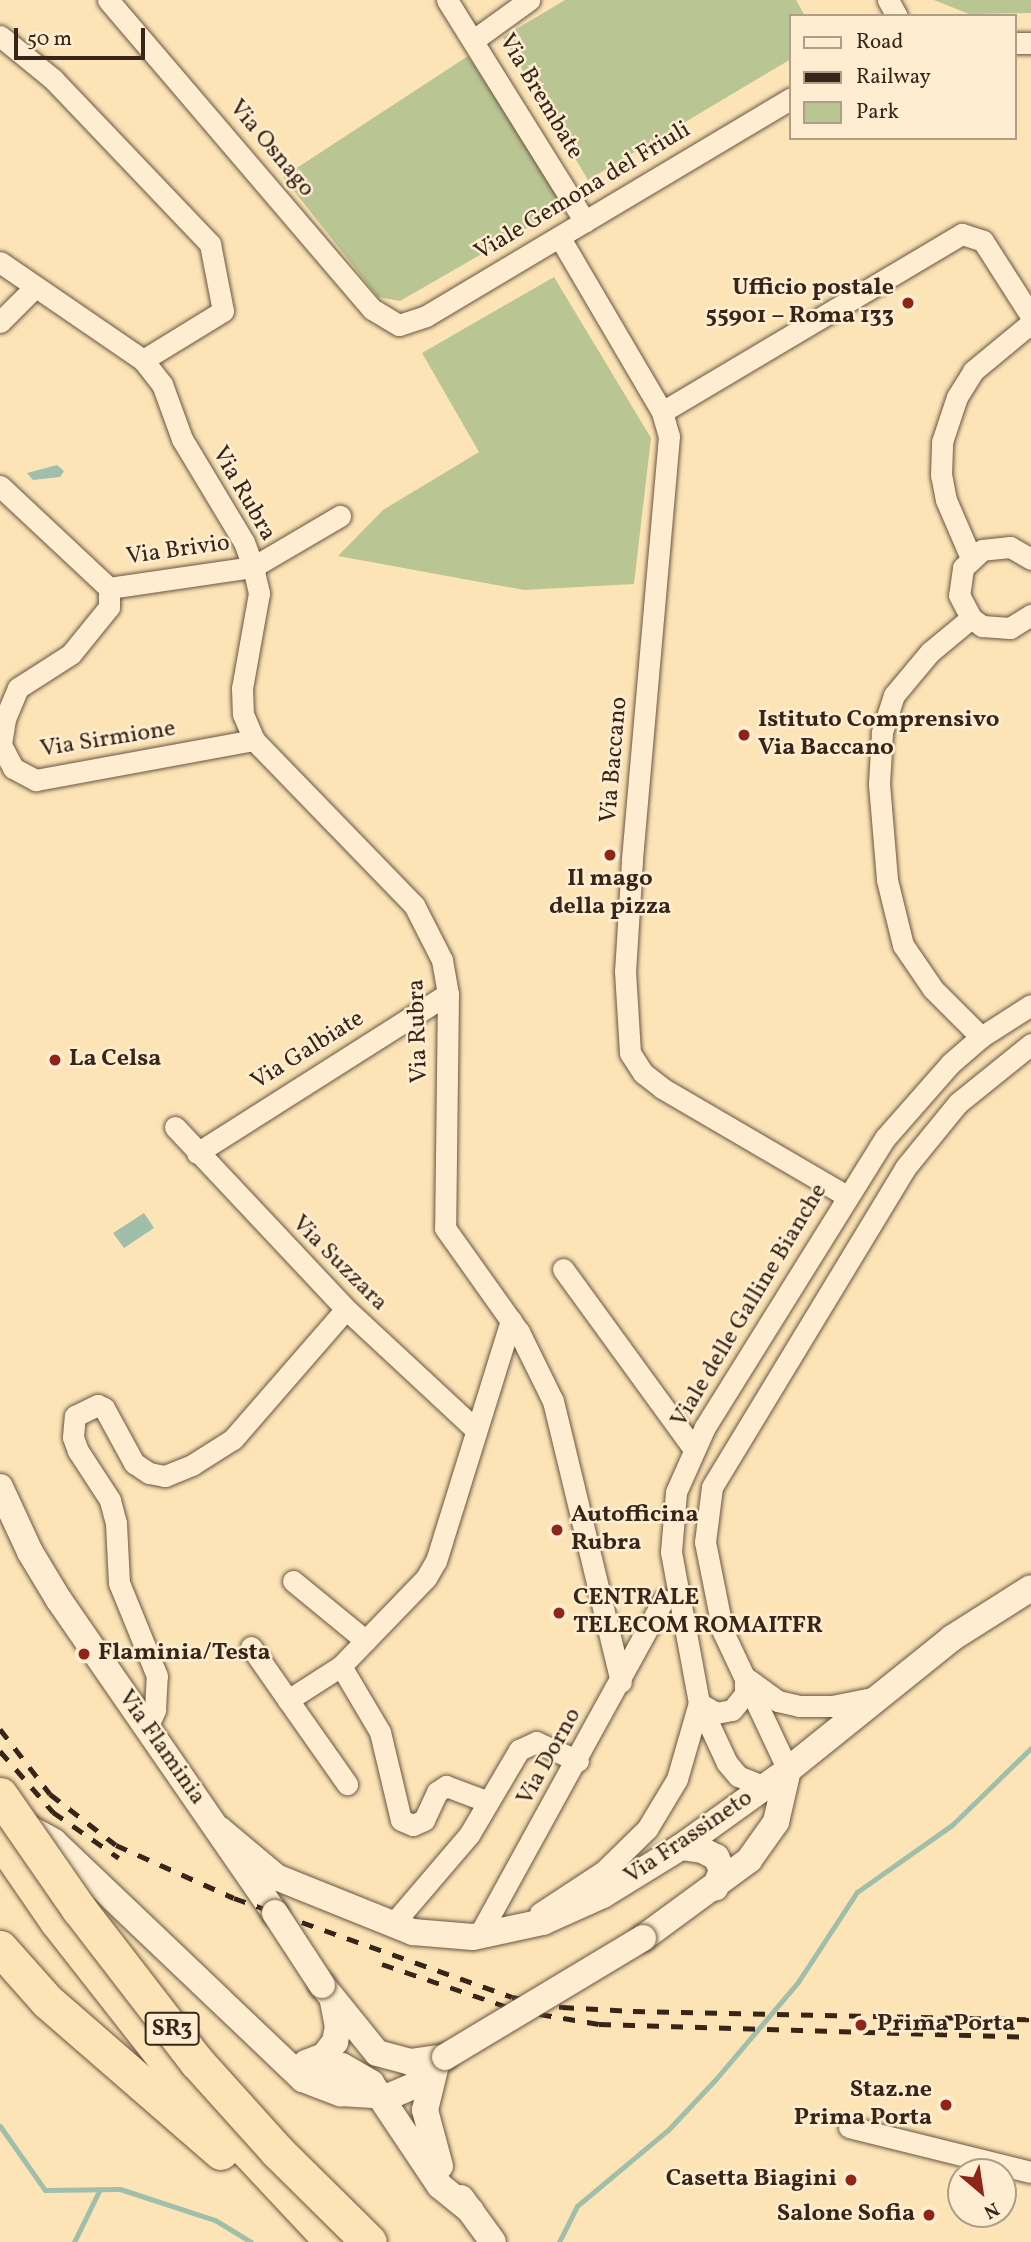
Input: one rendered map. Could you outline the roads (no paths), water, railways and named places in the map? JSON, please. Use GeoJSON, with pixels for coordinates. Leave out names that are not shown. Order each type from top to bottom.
{"type":"FeatureCollection","features":[{"type":"Feature","properties":{"kind":"highway","name":"SR3"},"geometry":{"type":"LineString","coordinates":[[0,1795],[79,1909],[197,2062],[277,2151],[369,2242]]}},
{"type":"Feature","properties":{"kind":"highway","name":"SR3"},"geometry":{"type":"LineString","coordinates":[[0,1838],[65,1931],[177,2074],[330,2242]]}},
{"type":"Feature","properties":{"kind":"highway"},"geometry":{"type":"LineString","coordinates":[[0,1948],[47,2001],[330,2242]]}},
{"type":"Feature","properties":{"kind":"street","name":"Via Osnago"},"geometry":{"type":"LineString","coordinates":[[108,0],[372,309],[399,325]]}},
{"type":"Feature","properties":{"kind":"street","name":"Via Brembate"},"geometry":{"type":"LineString","coordinates":[[447,0],[475,39],[585,222]]}},
{"type":"Feature","properties":{"kind":"street"},"geometry":{"type":"LineString","coordinates":[[475,39],[530,0]]}},
{"type":"Feature","properties":{"kind":"street"},"geometry":{"type":"LineString","coordinates":[[0,36],[71,97],[210,244],[223,311],[144,360]]}},
{"type":"Feature","properties":{"kind":"street","name":"Viale Gemona del Friuli"},"geometry":{"type":"LineString","coordinates":[[399,325],[413,323],[560,238],[790,99]]}},
{"type":"Feature","properties":{"kind":"street"},"geometry":{"type":"LineString","coordinates":[[662,412],[962,234],[983,241],[1028,329],[973,371],[957,397],[942,442],[941,475],[948,508],[971,558]]}},
{"type":"Feature","properties":{"kind":"street","name":"Via Baccano"},"geometry":{"type":"LineString","coordinates":[[560,238],[662,412],[669,436],[669,468],[632,861],[625,971],[628,1042],[636,1064],[653,1082],[847,1196]]}},
{"type":"Feature","properties":{"kind":"street","name":"Via Rubra"},"geometry":{"type":"LineString","coordinates":[[0,262],[144,360],[162,384],[181,439],[244,542],[253,567],[259,593],[242,688],[243,714],[254,740],[414,905],[442,960],[448,994],[445,1228],[511,1320],[553,1401],[621,1682]]}},
{"type":"Feature","properties":{"kind":"street"},"geometry":{"type":"LineString","coordinates":[[0,322],[34,287]]}},
{"type":"Feature","properties":{"kind":"street"},"geometry":{"type":"LineString","coordinates":[[0,486],[109,588]]}},
{"type":"Feature","properties":{"kind":"street"},"geometry":{"type":"LineString","coordinates":[[253,567],[340,516]]}},
{"type":"Feature","properties":{"kind":"street"},"geometry":{"type":"LineString","coordinates":[[1031,559],[1010,547],[996,546],[971,558],[959,581],[959,595],[971,618],[996,629],[1010,628],[1031,615]]}},
{"type":"Feature","properties":{"kind":"street","name":"Via Brivio"},"geometry":{"type":"LineString","coordinates":[[109,588],[253,567]]}},
{"type":"Feature","properties":{"kind":"street","name":"Via Sirmione"},"geometry":{"type":"LineString","coordinates":[[109,588],[109,607],[71,654],[18,688],[5,719],[1,746],[13,768],[36,780],[254,740]]}},
{"type":"Feature","properties":{"kind":"street"},"geometry":{"type":"LineString","coordinates":[[971,618],[930,652],[894,695],[882,733],[879,784],[887,880],[904,945],[933,989],[981,1037]]}},
{"type":"Feature","properties":{"kind":"street","name":"Via Galbiate"},"geometry":{"type":"LineString","coordinates":[[197,1153],[448,994]]}},
{"type":"Feature","properties":{"kind":"street","name":"Viale delle Galline Bianche"},"geometry":{"type":"LineString","coordinates":[[765,1787],[738,1776],[727,1763],[699,1703],[670,1539],[676,1492],[693,1448],[885,1138],[938,1076],[981,1037],[1031,1006]]}},
{"type":"Feature","properties":{"kind":"street"},"geometry":{"type":"LineString","coordinates":[[0,1820],[17,1822],[54,1842],[296,2074],[340,2093],[383,2096],[414,2086],[441,2059],[643,1938],[740,1870],[766,1839],[781,1808],[788,1770],[745,1677],[728,1647],[706,1555],[706,1510],[716,1477],[905,1168],[958,1103],[1031,1044]]}},
{"type":"Feature","properties":{"kind":"street","name":"Via Suzzara"},"geometry":{"type":"LineString","coordinates":[[175,1128],[346,1309],[475,1429]]}},
{"type":"Feature","properties":{"kind":"street"},"geometry":{"type":"LineString","coordinates":[[564,1269],[693,1448]]}},
{"type":"Feature","properties":{"kind":"street"},"geometry":{"type":"LineString","coordinates":[[147,1728],[155,1710],[157,1676],[119,1583],[116,1523],[110,1500],[78,1451],[73,1437],[75,1416],[98,1405],[104,1408],[134,1463],[149,1474],[165,1476],[183,1469],[233,1439],[346,1309]]}},
{"type":"Feature","properties":{"kind":"street"},"geometry":{"type":"LineString","coordinates":[[288,1700],[341,1666],[434,1567],[511,1320]]}},
{"type":"Feature","properties":{"kind":"street","name":"Via Flaminia"},"geometry":{"type":"LineString","coordinates":[[0,1487],[46,1581],[219,1829],[328,1993],[377,2053],[410,2062],[441,2059]]}},
{"type":"Feature","properties":{"kind":"street"},"geometry":{"type":"LineString","coordinates":[[293,1581],[366,1641]]}},
{"type":"Feature","properties":{"kind":"street","name":"Via Frassineto"},"geometry":{"type":"LineString","coordinates":[[219,1829],[255,1863],[298,1886],[392,1925],[438,1936],[478,1937],[515,1930],[572,1911],[681,1847],[788,1770],[967,1627],[1031,1588]]}},
{"type":"Feature","properties":{"kind":"street","name":"Via Dorno"},"geometry":{"type":"LineString","coordinates":[[478,1937],[578,1761],[663,1601]]}},
{"type":"Feature","properties":{"kind":"street"},"geometry":{"type":"LineString","coordinates":[[251,1647],[347,1784]]}},
{"type":"Feature","properties":{"kind":"street"},"geometry":{"type":"LineString","coordinates":[[341,1666],[380,1732],[401,1820],[413,1825],[424,1820],[437,1792],[446,1786],[486,1801]]}},
{"type":"Feature","properties":{"kind":"street"},"geometry":{"type":"LineString","coordinates":[[745,1677],[769,1695],[799,1706],[832,1706],[881,1695]]}},
{"type":"Feature","properties":{"kind":"street"},"geometry":{"type":"LineString","coordinates":[[699,1703],[716,1713],[732,1710],[745,1694],[745,1677]]}},
{"type":"Feature","properties":{"kind":"street","name":"Viale delle Galline Bianche"},"geometry":{"type":"LineString","coordinates":[[515,1930],[604,1871],[647,1829],[677,1779],[699,1703]]}},
{"type":"Feature","properties":{"kind":"street"},"geometry":{"type":"LineString","coordinates":[[392,1925],[465,1839],[509,1761],[527,1744],[547,1745],[578,1761]]}},
{"type":"Feature","properties":{"kind":"street"},"geometry":{"type":"LineString","coordinates":[[681,1847],[702,1850],[716,1857],[722,1870],[715,1888]]}},
{"type":"Feature","properties":{"kind":"street"},"geometry":{"type":"LineString","coordinates":[[275,1913],[280,1892],[298,1886]]}},
{"type":"Feature","properties":{"kind":"street","name":"Via Flaminia"},"geometry":{"type":"LineString","coordinates":[[313,2062],[335,2042],[338,2027],[328,1993]]}},
{"type":"Feature","properties":{"kind":"street"},"geometry":{"type":"LineString","coordinates":[[273,2051],[290,2061],[348,2068],[383,2096],[440,2186],[471,2211]]}},
{"type":"Feature","properties":{"kind":"street"},"geometry":{"type":"LineString","coordinates":[[441,2059],[426,2092],[428,2136],[440,2167],[493,2242]]}},
{"type":"Feature","properties":{"kind":"street"},"geometry":{"type":"LineString","coordinates":[[849,2127],[1031,2172]]}},
{"type":"Feature","properties":{"kind":"waterway"},"geometry":{"type":"LineString","coordinates":[[559,2242],[577,2206],[668,2130],[715,2080],[798,1982],[857,1892],[952,1825],[1031,1748]]}},
{"type":"Feature","properties":{"kind":"waterway"},"geometry":{"type":"LineString","coordinates":[[0,2126],[45,2190],[120,2189],[215,2220],[251,2242]]}},
{"type":"Feature","properties":{"kind":"waterway"},"geometry":{"type":"LineString","coordinates":[[74,2242],[100,2189]]}},
{"type":"Feature","properties":{"kind":"railway"},"geometry":{"type":"LineString","coordinates":[[0,1729],[50,1794],[116,1845],[234,1898],[512,1997],[562,2007],[633,2011],[1031,2019]]}},
{"type":"Feature","properties":{"kind":"railway"},"geometry":{"type":"LineString","coordinates":[[0,1751],[53,1812],[119,1858]]}},
{"type":"Feature","properties":{"kind":"railway"},"geometry":{"type":"LineString","coordinates":[[382,1964],[516,2010],[599,2024],[1031,2037]]}},
{"type":"Feature","properties":{"kind":"place","name":"Ufficio postale 55901 – Roma 133"},"geometry":{"type":"Point","coordinates":[908,303]}},
{"type":"Feature","properties":{"kind":"place","name":"Istituto Comprensivo Via Baccano"},"geometry":{"type":"Point","coordinates":[744,735]}},
{"type":"Feature","properties":{"kind":"place","name":"Il mago della pizza"},"geometry":{"type":"Point","coordinates":[610,855]}},
{"type":"Feature","properties":{"kind":"place","name":"La Celsa"},"geometry":{"type":"Point","coordinates":[55,1060]}},
{"type":"Feature","properties":{"kind":"place","name":"Autofficina Rubra"},"geometry":{"type":"Point","coordinates":[557,1530]}},
{"type":"Feature","properties":{"kind":"place","name":"CENTRALE TELECOM ROMAITFR"},"geometry":{"type":"Point","coordinates":[559,1613]}},
{"type":"Feature","properties":{"kind":"place","name":"Flaminia/Testa"},"geometry":{"type":"Point","coordinates":[84,1654]}},
{"type":"Feature","properties":{"kind":"place","name":"Prima Porta"},"geometry":{"type":"Point","coordinates":[861,2025]}},
{"type":"Feature","properties":{"kind":"place","name":"Staz.ne Prima Porta"},"geometry":{"type":"Point","coordinates":[946,2105]}},
{"type":"Feature","properties":{"kind":"place","name":"Casetta Biagini"},"geometry":{"type":"Point","coordinates":[851,2180]}},
{"type":"Feature","properties":{"kind":"place","name":"Salone Sofia"},"geometry":{"type":"Point","coordinates":[929,2215]}}]}
